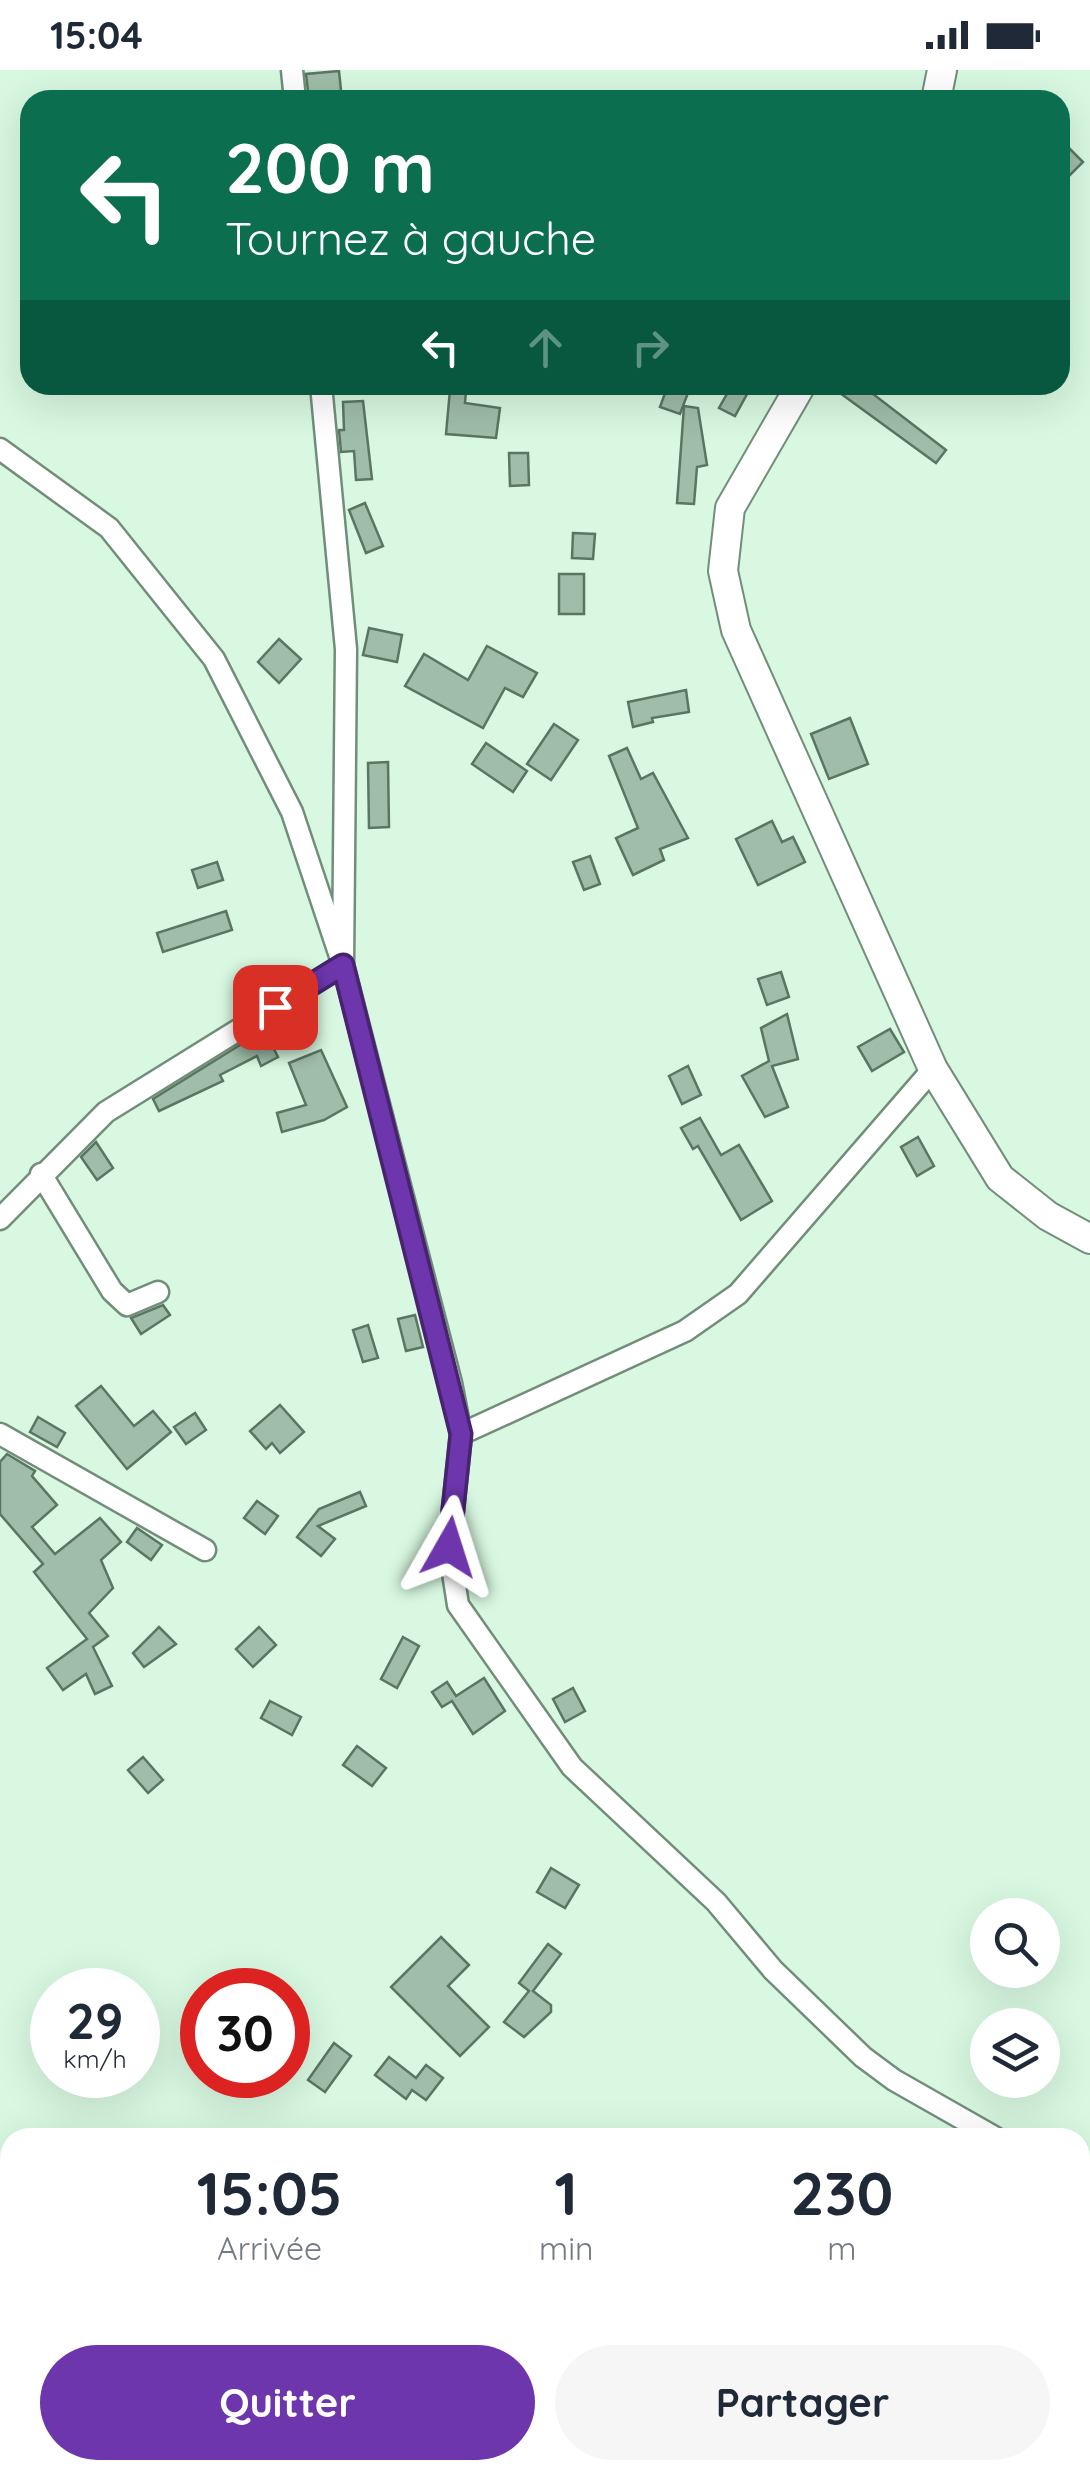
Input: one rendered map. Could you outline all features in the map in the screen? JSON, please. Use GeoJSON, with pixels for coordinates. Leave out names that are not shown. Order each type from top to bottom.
{"type":"FeatureCollection","features":[{"type":"Feature","properties":{"kind":"main road"},"geometry":{"type":"LineString","coordinates":[[795,395],[730,508],[723,571],[736,630],[933,1068],[1000,1178],[1048,1216],[1090,1239]]}},
{"type":"Feature","properties":{"kind":"street"},"geometry":{"type":"LineString","coordinates":[[322,395],[346,649],[343,965]]}},
{"type":"Feature","properties":{"kind":"street"},"geometry":{"type":"LineString","coordinates":[[0,449],[109,528],[214,659],[292,812],[343,965],[461,1434],[449,1547],[458,1605],[572,1767],[716,1902],[773,1970],[863,2057],[894,2080],[978,2128]]}},
{"type":"Feature","properties":{"kind":"street"},"geometry":{"type":"LineString","coordinates":[[0,1219],[106,1112],[343,965]]}},
{"type":"Feature","properties":{"kind":"street"},"geometry":{"type":"LineString","coordinates":[[461,1434],[685,1331],[738,1294],[933,1068]]}},
{"type":"Feature","properties":{"kind":"street"},"geometry":{"type":"LineString","coordinates":[[41,1174],[112,1291],[127,1305],[158,1292]]}},
{"type":"Feature","properties":{"kind":"street"},"geometry":{"type":"LineString","coordinates":[[0,1434],[205,1550]]}},
{"type":"Feature","properties":{"kind":"building"},"geometry":{"type":"Polygon","coordinates":[[[339,71],[341,90],[308,90],[306,74],[339,71]]]}},
{"type":"Feature","properties":{"kind":"building"},"geometry":{"type":"Polygon","coordinates":[[[1070,149],[1083,162],[1070,175],[1070,149]]]}},
{"type":"Feature","properties":{"kind":"building"},"geometry":{"type":"Polygon","coordinates":[[[450,395],[466,395],[465,403],[500,408],[496,438],[446,434],[450,395]]]}},
{"type":"Feature","properties":{"kind":"building"},"geometry":{"type":"Polygon","coordinates":[[[664,395],[687,395],[680,414],[660,407],[664,395]]]}},
{"type":"Feature","properties":{"kind":"building"},"geometry":{"type":"Polygon","coordinates":[[[726,395],[747,395],[735,416],[719,408],[726,395]]]}},
{"type":"Feature","properties":{"kind":"building"},"geometry":{"type":"Polygon","coordinates":[[[843,395],[874,395],[946,450],[936,463],[843,395]]]}},
{"type":"Feature","properties":{"kind":"building"},"geometry":{"type":"Polygon","coordinates":[[[363,401],[372,479],[356,480],[354,451],[341,452],[339,430],[344,430],[343,402],[363,401]]]}},
{"type":"Feature","properties":{"kind":"building"},"geometry":{"type":"Polygon","coordinates":[[[684,406],[698,408],[707,465],[697,467],[694,504],[677,503],[684,406]]]}},
{"type":"Feature","properties":{"kind":"building"},"geometry":{"type":"Polygon","coordinates":[[[509,453],[528,453],[529,485],[510,486],[509,453]]]}},
{"type":"Feature","properties":{"kind":"building"},"geometry":{"type":"Polygon","coordinates":[[[365,503],[383,546],[366,553],[349,510],[365,503]]]}},
{"type":"Feature","properties":{"kind":"building"},"geometry":{"type":"Polygon","coordinates":[[[573,533],[595,534],[593,559],[572,558],[573,533]]]}},
{"type":"Feature","properties":{"kind":"building"},"geometry":{"type":"Polygon","coordinates":[[[559,574],[584,574],[584,614],[559,614],[559,574]]]}},
{"type":"Feature","properties":{"kind":"building"},"geometry":{"type":"Polygon","coordinates":[[[369,628],[402,635],[397,662],[363,655],[369,628]]]}},
{"type":"Feature","properties":{"kind":"building"},"geometry":{"type":"Polygon","coordinates":[[[279,639],[301,659],[279,683],[258,662],[279,639]]]}},
{"type":"Feature","properties":{"kind":"building"},"geometry":{"type":"Polygon","coordinates":[[[487,646],[537,673],[523,697],[505,688],[483,728],[405,686],[424,654],[468,680],[487,646]]]}},
{"type":"Feature","properties":{"kind":"building"},"geometry":{"type":"Polygon","coordinates":[[[686,690],[689,712],[652,718],[653,722],[633,727],[628,702],[686,690]]]}},
{"type":"Feature","properties":{"kind":"building"},"geometry":{"type":"Polygon","coordinates":[[[850,718],[868,764],[829,779],[811,734],[850,718]]]}},
{"type":"Feature","properties":{"kind":"building"},"geometry":{"type":"Polygon","coordinates":[[[554,724],[578,740],[551,780],[527,764],[554,724]]]}},
{"type":"Feature","properties":{"kind":"building"},"geometry":{"type":"Polygon","coordinates":[[[486,743],[527,771],[513,792],[472,764],[486,743]]]}},
{"type":"Feature","properties":{"kind":"building"},"geometry":{"type":"Polygon","coordinates":[[[627,748],[641,779],[653,773],[688,838],[660,849],[664,860],[633,875],[616,838],[638,828],[609,756],[627,748]]]}},
{"type":"Feature","properties":{"kind":"building"},"geometry":{"type":"Polygon","coordinates":[[[388,762],[389,827],[369,828],[368,763],[388,762]]]}},
{"type":"Feature","properties":{"kind":"building"},"geometry":{"type":"Polygon","coordinates":[[[772,821],[782,842],[793,837],[805,862],[758,885],[736,839],[772,821]]]}},
{"type":"Feature","properties":{"kind":"building"},"geometry":{"type":"Polygon","coordinates":[[[590,856],[600,884],[584,890],[573,862],[590,856]]]}},
{"type":"Feature","properties":{"kind":"building"},"geometry":{"type":"Polygon","coordinates":[[[217,862],[223,880],[198,888],[192,870],[217,862]]]}},
{"type":"Feature","properties":{"kind":"building"},"geometry":{"type":"Polygon","coordinates":[[[226,911],[232,930],[163,952],[157,933],[226,911]]]}},
{"type":"Feature","properties":{"kind":"building"},"geometry":{"type":"Polygon","coordinates":[[[781,972],[789,997],[767,1005],[758,979],[781,972]]]}},
{"type":"Feature","properties":{"kind":"building"},"geometry":{"type":"Polygon","coordinates":[[[787,1014],[798,1059],[772,1066],[788,1107],[765,1117],[742,1076],[769,1061],[761,1028],[787,1014]]]}},
{"type":"Feature","properties":{"kind":"building"},"geometry":{"type":"Polygon","coordinates":[[[890,1029],[904,1052],[872,1071],[858,1047],[890,1029]]]}},
{"type":"Feature","properties":{"kind":"building"},"geometry":{"type":"Polygon","coordinates":[[[264,1030],[278,1057],[261,1066],[257,1056],[220,1075],[223,1081],[159,1111],[153,1099],[264,1030]]]}},
{"type":"Feature","properties":{"kind":"building"},"geometry":{"type":"Polygon","coordinates":[[[321,1050],[347,1107],[324,1120],[282,1132],[277,1113],[306,1105],[289,1063],[321,1050]]]}},
{"type":"Feature","properties":{"kind":"building"},"geometry":{"type":"Polygon","coordinates":[[[688,1066],[701,1095],[682,1104],[669,1076],[688,1066]]]}},
{"type":"Feature","properties":{"kind":"building"},"geometry":{"type":"Polygon","coordinates":[[[700,1118],[721,1155],[739,1145],[772,1201],[741,1220],[698,1146],[693,1149],[681,1128],[700,1118]]]}},
{"type":"Feature","properties":{"kind":"building"},"geometry":{"type":"Polygon","coordinates":[[[918,1137],[934,1166],[917,1176],[901,1147],[918,1137]]]}},
{"type":"Feature","properties":{"kind":"building"},"geometry":{"type":"Polygon","coordinates":[[[96,1142],[113,1168],[97,1180],[81,1157],[96,1142]]]}},
{"type":"Feature","properties":{"kind":"building"},"geometry":{"type":"Polygon","coordinates":[[[163,1305],[170,1315],[141,1334],[131,1318],[163,1305]]]}},
{"type":"Feature","properties":{"kind":"building"},"geometry":{"type":"Polygon","coordinates":[[[415,1315],[423,1347],[406,1351],[398,1319],[415,1315]]]}},
{"type":"Feature","properties":{"kind":"building"},"geometry":{"type":"Polygon","coordinates":[[[368,1325],[378,1358],[363,1362],[353,1330],[368,1325]]]}},
{"type":"Feature","properties":{"kind":"building"},"geometry":{"type":"Polygon","coordinates":[[[101,1386],[134,1426],[153,1411],[171,1432],[127,1469],[76,1406],[101,1386]]]}},
{"type":"Feature","properties":{"kind":"building"},"geometry":{"type":"Polygon","coordinates":[[[280,1405],[304,1432],[280,1453],[272,1443],[266,1449],[250,1431],[280,1405]]]}},
{"type":"Feature","properties":{"kind":"building"},"geometry":{"type":"Polygon","coordinates":[[[195,1413],[206,1430],[186,1444],[174,1427],[195,1413]]]}},
{"type":"Feature","properties":{"kind":"building"},"geometry":{"type":"Polygon","coordinates":[[[38,1417],[65,1433],[57,1447],[30,1432],[38,1417]]]}},
{"type":"Feature","properties":{"kind":"building"},"geometry":{"type":"Polygon","coordinates":[[[7,1454],[35,1471],[32,1476],[57,1505],[32,1527],[55,1554],[100,1518],[121,1542],[101,1560],[113,1588],[89,1613],[108,1636],[93,1647],[112,1686],[95,1694],[86,1674],[63,1690],[47,1668],[87,1639],[34,1572],[43,1564],[0,1514],[0,1462],[7,1454]]]}},
{"type":"Feature","properties":{"kind":"building"},"geometry":{"type":"Polygon","coordinates":[[[360,1492],[366,1506],[318,1526],[335,1539],[321,1556],[297,1537],[319,1509],[360,1492]]]}},
{"type":"Feature","properties":{"kind":"building"},"geometry":{"type":"Polygon","coordinates":[[[257,1501],[278,1516],[265,1534],[244,1518],[257,1501]]]}},
{"type":"Feature","properties":{"kind":"building"},"geometry":{"type":"Polygon","coordinates":[[[137,1528],[162,1545],[151,1560],[127,1542],[137,1528]]]}},
{"type":"Feature","properties":{"kind":"building"},"geometry":{"type":"Polygon","coordinates":[[[159,1627],[176,1644],[144,1667],[133,1653],[159,1627]]]}},
{"type":"Feature","properties":{"kind":"building"},"geometry":{"type":"Polygon","coordinates":[[[259,1627],[276,1645],[253,1667],[236,1649],[259,1627]]]}},
{"type":"Feature","properties":{"kind":"building"},"geometry":{"type":"Polygon","coordinates":[[[403,1637],[419,1646],[397,1688],[381,1679],[403,1637]]]}},
{"type":"Feature","properties":{"kind":"building"},"geometry":{"type":"Polygon","coordinates":[[[484,1678],[505,1711],[473,1734],[452,1701],[442,1707],[432,1692],[447,1682],[456,1696],[484,1678]]]}},
{"type":"Feature","properties":{"kind":"building"},"geometry":{"type":"Polygon","coordinates":[[[573,1688],[585,1711],[565,1722],[553,1699],[573,1688]]]}},
{"type":"Feature","properties":{"kind":"building"},"geometry":{"type":"Polygon","coordinates":[[[270,1701],[301,1717],[292,1735],[261,1718],[270,1701]]]}},
{"type":"Feature","properties":{"kind":"building"},"geometry":{"type":"Polygon","coordinates":[[[357,1746],[386,1768],[372,1786],[343,1765],[357,1746]]]}},
{"type":"Feature","properties":{"kind":"building"},"geometry":{"type":"Polygon","coordinates":[[[143,1757],[163,1780],[148,1793],[128,1770],[143,1757]]]}},
{"type":"Feature","properties":{"kind":"building"},"geometry":{"type":"Polygon","coordinates":[[[551,1868],[579,1885],[565,1908],[537,1892],[551,1868]]]}},
{"type":"Feature","properties":{"kind":"building"},"geometry":{"type":"Polygon","coordinates":[[[441,1937],[469,1965],[448,1986],[489,2027],[460,2056],[391,1987],[441,1937]]]}},
{"type":"Feature","properties":{"kind":"building"},"geometry":{"type":"Polygon","coordinates":[[[548,1944],[561,1954],[533,1991],[551,2005],[551,2012],[524,2037],[504,2022],[529,1991],[519,1983],[548,1944]]]}},
{"type":"Feature","properties":{"kind":"building"},"geometry":{"type":"Polygon","coordinates":[[[334,2043],[351,2056],[325,2092],[310,2081],[334,2043]]]}},
{"type":"Feature","properties":{"kind":"building"},"geometry":{"type":"Polygon","coordinates":[[[389,2057],[416,2078],[426,2065],[443,2078],[426,2100],[412,2090],[406,2099],[375,2075],[389,2057]]]}},
{"type":"Feature","properties":{"kind":"route"},"geometry":{"type":"LineString","coordinates":[[275,1007],[343,965],[461,1434],[449,1547]]}}]}
